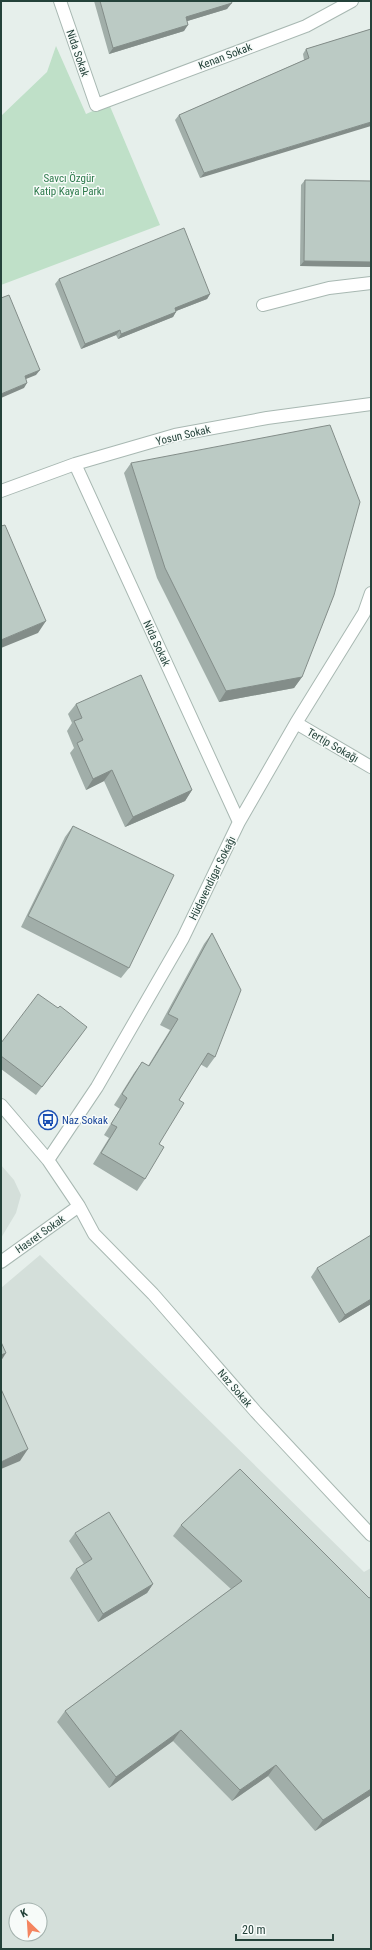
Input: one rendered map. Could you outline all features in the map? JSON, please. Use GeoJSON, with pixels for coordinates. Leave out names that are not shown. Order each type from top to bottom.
{"type":"FeatureCollection","features":[{"type":"Feature","properties":{"kind":"street","name":"Nida Sokak"},"geometry":{"type":"LineString","coordinates":[[60,1],[96,105]]}},
{"type":"Feature","properties":{"kind":"street","name":"Kenan Sokak"},"geometry":{"type":"LineString","coordinates":[[96,105],[306,26],[352,1]]}},
{"type":"Feature","properties":{"kind":"street"},"geometry":{"type":"LineString","coordinates":[[263,304],[329,288],[371,283]]}},
{"type":"Feature","properties":{"kind":"street","name":"Yosun Sokak"},"geometry":{"type":"LineString","coordinates":[[1,492],[75,464],[175,435],[266,418],[371,404]]}},
{"type":"Feature","properties":{"kind":"street","name":"Nida Sokak"},"geometry":{"type":"LineString","coordinates":[[75,464],[239,822]]}},
{"type":"Feature","properties":{"kind":"street","name":"Hüdavendigar Sokağı"},"geometry":{"type":"LineString","coordinates":[[48,1160],[97,1087],[183,938],[239,822],[296,723],[364,613],[371,593]]}},
{"type":"Feature","properties":{"kind":"street","name":"Tertip Sokağı"},"geometry":{"type":"LineString","coordinates":[[296,723],[371,767]]}},
{"type":"Feature","properties":{"kind":"street","name":"Naz Sokak"},"geometry":{"type":"LineString","coordinates":[[1,1105],[48,1160],[79,1206],[94,1234],[153,1294],[256,1412],[371,1535]]}},
{"type":"Feature","properties":{"kind":"street","name":"Hasret Sokak"},"geometry":{"type":"LineString","coordinates":[[1,1262],[79,1206]]}},
{"type":"Feature","properties":{"kind":"shaded area"},"geometry":{"type":"Polygon","coordinates":[[[1,1165],[14,1180],[21,1195],[16,1213],[1,1238],[1,1165]]]}},
{"type":"Feature","properties":{"kind":"shaded area"},"geometry":{"type":"Polygon","coordinates":[[[40,1255],[364,1572],[371,1568],[371,1949],[1,1949],[1,1288],[40,1255]]]}},
{"type":"Feature","properties":{"kind":"green space","name":"Savcı Özgür Katip Kaya Parkı"},"geometry":{"type":"Polygon","coordinates":[[[56,46],[86,114],[109,104],[160,225],[1,285],[1,116],[47,72],[56,46]]]}},
{"type":"Feature","properties":{"kind":"building"},"geometry":{"type":"Polygon","coordinates":[[[100,1],[231,1],[232,3],[186,17],[188,25],[113,48],[100,1]]]}},
{"type":"Feature","properties":{"kind":"building"},"geometry":{"type":"Polygon","coordinates":[[[371,29],[371,122],[204,173],[179,115],[309,58],[306,49],[371,29]]]}},
{"type":"Feature","properties":{"kind":"building"},"geometry":{"type":"Polygon","coordinates":[[[305,180],[371,181],[371,262],[304,261],[305,180]]]}},
{"type":"Feature","properties":{"kind":"building"},"geometry":{"type":"Polygon","coordinates":[[[184,228],[210,294],[175,308],[176,312],[121,334],[120,330],[85,344],[59,279],[184,228]]]}},
{"type":"Feature","properties":{"kind":"building"},"geometry":{"type":"Polygon","coordinates":[[[9,295],[40,370],[25,376],[27,383],[1,394],[1,298],[9,295]]]}},
{"type":"Feature","properties":{"kind":"building"},"geometry":{"type":"Polygon","coordinates":[[[330,425],[360,502],[334,595],[302,677],[226,691],[165,568],[131,463],[330,425]]]}},
{"type":"Feature","properties":{"kind":"building"},"geometry":{"type":"Polygon","coordinates":[[[5,525],[46,621],[1,640],[1,526],[5,525]]]}},
{"type":"Feature","properties":{"kind":"building"},"geometry":{"type":"Polygon","coordinates":[[[141,675],[192,790],[133,817],[112,770],[93,779],[77,743],[83,740],[74,721],[82,718],[76,704],[141,675]]]}},
{"type":"Feature","properties":{"kind":"building"},"geometry":{"type":"Polygon","coordinates":[[[73,826],[174,875],[129,968],[28,916],[73,826]]]}},
{"type":"Feature","properties":{"kind":"building"},"geometry":{"type":"Polygon","coordinates":[[[212,933],[241,990],[215,1057],[208,1053],[179,1100],[184,1103],[159,1144],[164,1147],[145,1179],[101,1153],[117,1127],[111,1124],[127,1098],[122,1094],[142,1062],[149,1066],[178,1019],[168,1014],[212,933]]]}},
{"type":"Feature","properties":{"kind":"building"},"geometry":{"type":"Polygon","coordinates":[[[38,994],[58,1008],[60,1006],[87,1027],[42,1087],[1,1056],[1,1043],[38,994]]]}},
{"type":"Feature","properties":{"kind":"building"},"geometry":{"type":"Polygon","coordinates":[[[371,1235],[371,1299],[345,1315],[317,1268],[371,1235]]]}},
{"type":"Feature","properties":{"kind":"building"},"geometry":{"type":"Polygon","coordinates":[[[1,1342],[6,1353],[1,1355],[1,1342]]]}},
{"type":"Feature","properties":{"kind":"building"},"geometry":{"type":"Polygon","coordinates":[[[1,1389],[28,1449],[1,1462],[1,1389]]]}},
{"type":"Feature","properties":{"kind":"building"},"geometry":{"type":"Polygon","coordinates":[[[240,1469],[369,1598],[371,1597],[371,1789],[323,1820],[276,1765],[240,1790],[181,1730],[116,1777],[65,1711],[242,1581],[181,1525],[240,1469]]]}},
{"type":"Feature","properties":{"kind":"building"},"geometry":{"type":"Polygon","coordinates":[[[109,1512],[153,1584],[103,1614],[76,1569],[92,1559],[75,1533],[109,1512]]]}},
{"type":"Feature","properties":{"kind":"place","name":"Naz Sokak"},"geometry":{"type":"Point","coordinates":[48,1120]}}]}
